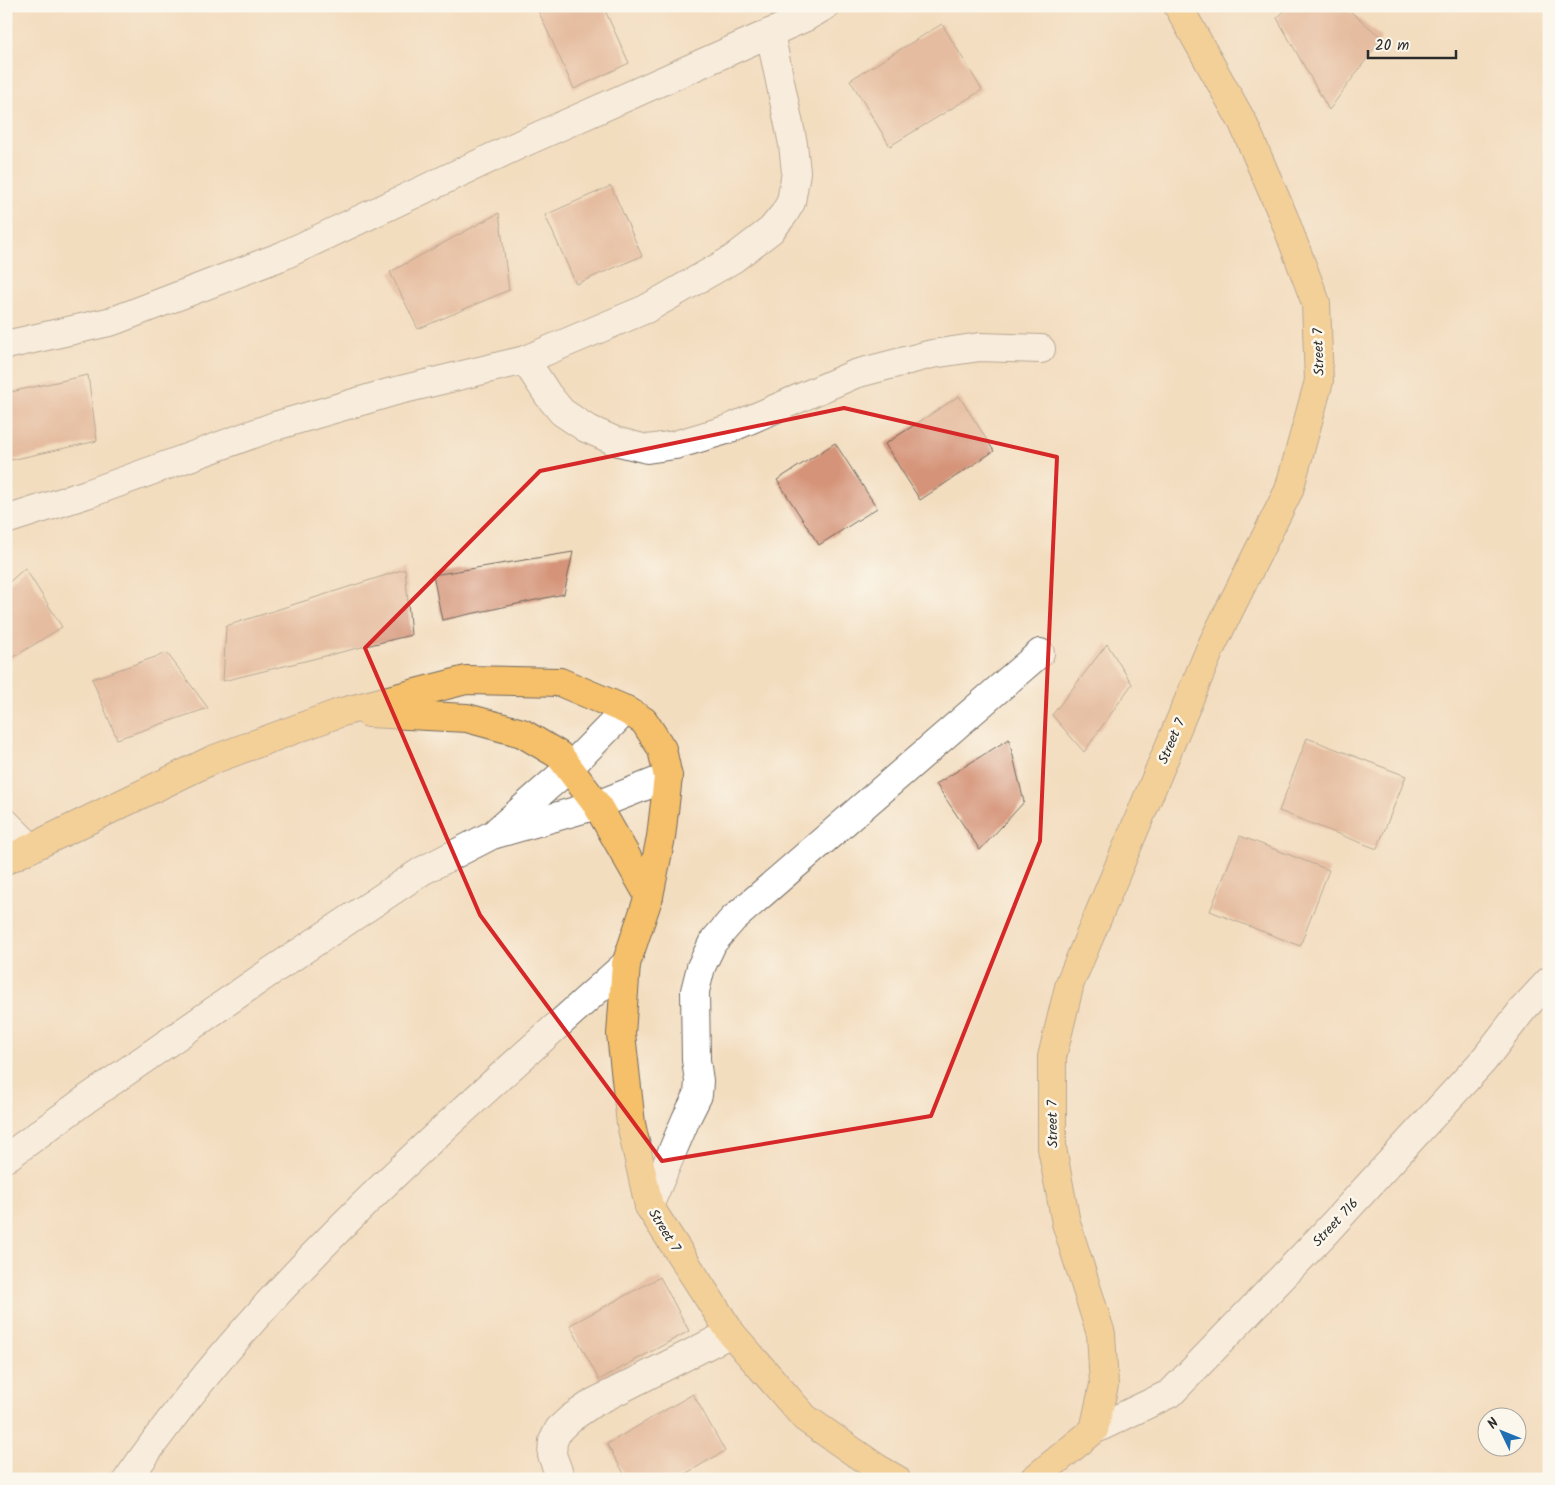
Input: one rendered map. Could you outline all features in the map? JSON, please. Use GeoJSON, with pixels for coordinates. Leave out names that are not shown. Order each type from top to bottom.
{"type":"FeatureCollection","features":[{"type":"Feature","properties":{"kind":"main road","name":"Street 7"},"geometry":{"type":"LineString","coordinates":[[1094,1430],[1104,1385],[1101,1334],[1066,1223],[1052,1148],[1052,1057],[1070,983],[1210,647],[1289,490],[1320,381],[1316,303],[1284,218],[1243,123],[1178,6]]}},
{"type":"Feature","properties":{"kind":"main road","name":"Street 7"},"geometry":{"type":"LineString","coordinates":[[6,860],[212,760],[342,712],[466,680],[560,682],[626,710],[644,721],[662,749],[668,777],[662,837],[649,896],[626,964],[621,1034],[631,1124],[650,1206],[731,1333],[805,1418],[896,1479]]}},
{"type":"Feature","properties":{"kind":"main road"},"geometry":{"type":"LineString","coordinates":[[342,712],[467,718],[522,734],[559,755],[596,805],[649,896]]}},
{"type":"Feature","properties":{"kind":"main road"},"geometry":{"type":"LineString","coordinates":[[1034,1479],[1094,1430]]}},
{"type":"Feature","properties":{"kind":"street"},"geometry":{"type":"LineString","coordinates":[[6,345],[113,321],[282,256],[525,142],[770,33],[813,10]]}},
{"type":"Feature","properties":{"kind":"street"},"geometry":{"type":"LineString","coordinates":[[6,520],[90,493],[275,426],[392,392],[525,360],[654,305],[733,259],[771,230],[784,214],[791,202],[796,172],[793,144],[770,33]]}},
{"type":"Feature","properties":{"kind":"street"},"geometry":{"type":"LineString","coordinates":[[525,360],[548,395],[562,412],[586,428],[615,441],[647,449],[675,445],[726,430],[855,374],[932,354],[980,347],[1041,349]]}},
{"type":"Feature","properties":{"kind":"street"},"geometry":{"type":"LineString","coordinates":[[650,1206],[698,1095],[695,991],[701,967],[713,942],[733,919],[1040,653]]}},
{"type":"Feature","properties":{"kind":"street"},"geometry":{"type":"LineString","coordinates":[[492,836],[568,768],[626,710]]}},
{"type":"Feature","properties":{"kind":"street"},"geometry":{"type":"LineString","coordinates":[[6,1158],[88,1098],[270,972],[422,871],[492,836],[596,805],[668,777]]}},
{"type":"Feature","properties":{"kind":"street"},"geometry":{"type":"LineString","coordinates":[[6,823],[31,848]]}},
{"type":"Feature","properties":{"kind":"street"},"geometry":{"type":"LineString","coordinates":[[128,1479],[198,1385],[266,1307],[345,1223],[432,1138],[626,964]]}},
{"type":"Feature","properties":{"kind":"street","name":"Street 716"},"geometry":{"type":"LineString","coordinates":[[1094,1430],[1171,1392],[1324,1235],[1483,1061],[1523,1009],[1549,980]]}},
{"type":"Feature","properties":{"kind":"street"},"geometry":{"type":"LineString","coordinates":[[561,1479],[552,1455],[552,1441],[559,1429],[571,1418],[593,1403],[731,1333]]}},
{"type":"Feature","properties":{"kind":"highlighted area"},"geometry":{"type":"Polygon","coordinates":[[[844,408],[1057,457],[1040,841],[931,1116],[662,1161],[480,915],[365,648],[540,471],[844,408]]]}},
{"type":"Feature","properties":{"kind":"building"},"geometry":{"type":"Polygon","coordinates":[[[536,6],[603,6],[629,63],[574,89],[536,6]]]}},
{"type":"Feature","properties":{"kind":"building"},"geometry":{"type":"Polygon","coordinates":[[[1290,6],[1344,6],[1382,38],[1329,110],[1277,18],[1290,6]]]}},
{"type":"Feature","properties":{"kind":"building"},"geometry":{"type":"Polygon","coordinates":[[[942,24],[982,90],[890,146],[850,80],[942,24]]]}},
{"type":"Feature","properties":{"kind":"building"},"geometry":{"type":"Polygon","coordinates":[[[611,186],[642,256],[576,284],[545,215],[611,186]]]}},
{"type":"Feature","properties":{"kind":"building"},"geometry":{"type":"Polygon","coordinates":[[[499,213],[509,290],[418,329],[390,272],[499,213]]]}},
{"type":"Feature","properties":{"kind":"building"},"geometry":{"type":"Polygon","coordinates":[[[88,375],[97,441],[11,460],[6,438],[6,393],[88,375]]]}},
{"type":"Feature","properties":{"kind":"building"},"geometry":{"type":"Polygon","coordinates":[[[959,396],[994,451],[920,500],[885,444],[959,396]]]}},
{"type":"Feature","properties":{"kind":"building"},"geometry":{"type":"Polygon","coordinates":[[[835,443],[877,508],[819,545],[777,480],[835,443]]]}},
{"type":"Feature","properties":{"kind":"building"},"geometry":{"type":"Polygon","coordinates":[[[573,552],[564,594],[442,620],[433,575],[573,552]]]}},
{"type":"Feature","properties":{"kind":"building"},"geometry":{"type":"Polygon","coordinates":[[[25,568],[62,627],[6,662],[6,585],[25,568]]]}},
{"type":"Feature","properties":{"kind":"building"},"geometry":{"type":"Polygon","coordinates":[[[405,569],[411,635],[223,681],[226,626],[405,569]]]}},
{"type":"Feature","properties":{"kind":"building"},"geometry":{"type":"Polygon","coordinates":[[[1107,644],[1132,684],[1084,752],[1052,715],[1107,644]]]}},
{"type":"Feature","properties":{"kind":"building"},"geometry":{"type":"Polygon","coordinates":[[[167,653],[208,708],[117,739],[92,679],[167,653]]]}},
{"type":"Feature","properties":{"kind":"building"},"geometry":{"type":"Polygon","coordinates":[[[1307,738],[1406,776],[1377,849],[1279,811],[1307,738]]]}},
{"type":"Feature","properties":{"kind":"building"},"geometry":{"type":"Polygon","coordinates":[[[1009,739],[1024,802],[980,850],[936,784],[1009,739]]]}},
{"type":"Feature","properties":{"kind":"building"},"geometry":{"type":"Polygon","coordinates":[[[1240,836],[1329,870],[1300,946],[1210,911],[1240,836]]]}},
{"type":"Feature","properties":{"kind":"building"},"geometry":{"type":"Polygon","coordinates":[[[660,1277],[689,1331],[599,1380],[570,1325],[660,1277]]]}},
{"type":"Feature","properties":{"kind":"building"},"geometry":{"type":"Polygon","coordinates":[[[693,1394],[725,1451],[676,1479],[627,1479],[607,1444],[693,1394]]]}}]}
